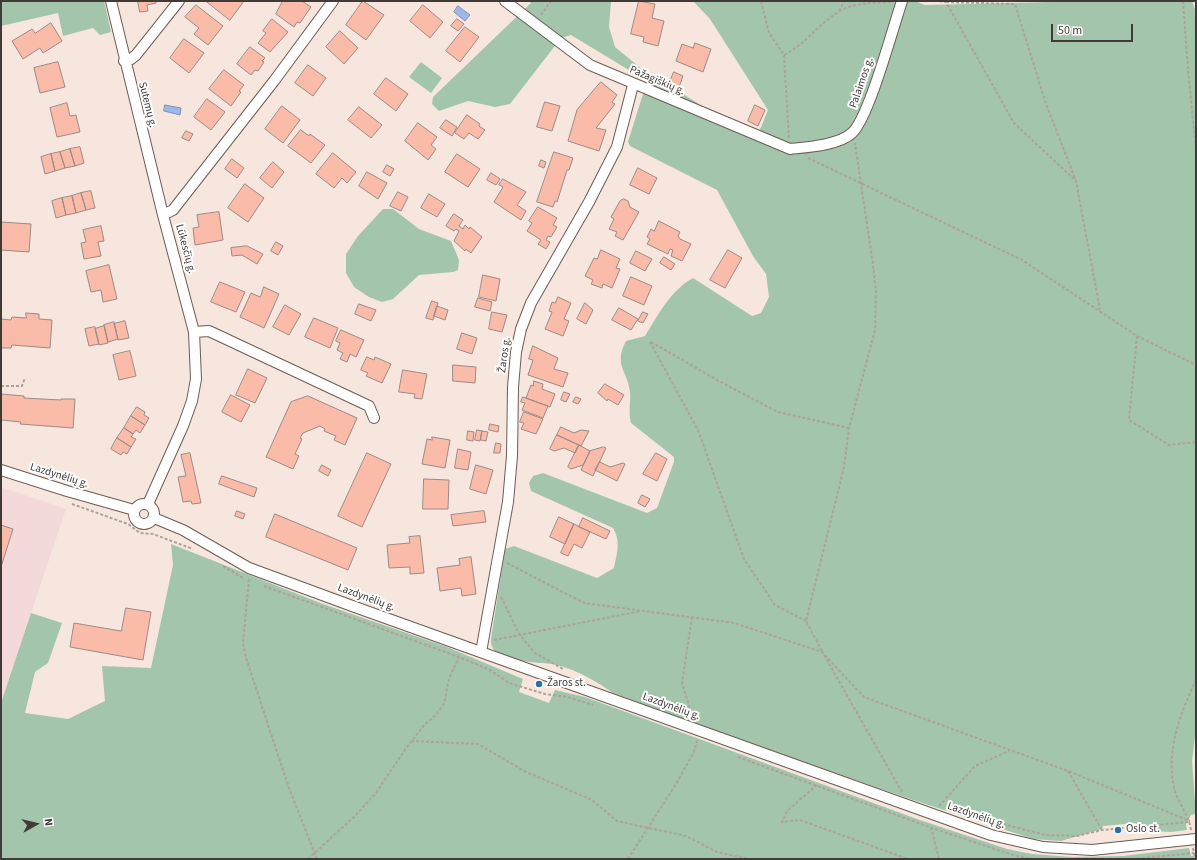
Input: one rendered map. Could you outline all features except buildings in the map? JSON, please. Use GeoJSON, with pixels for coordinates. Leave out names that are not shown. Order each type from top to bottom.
{"type":"FeatureCollection","features":[{"type":"Feature","properties":{"kind":"street","name":"Sutemų g."},"geometry":{"type":"LineString","coordinates":[[111,1],[124,61],[163,215]]}},
{"type":"Feature","properties":{"kind":"street"},"geometry":{"type":"LineString","coordinates":[[124,61],[131,59],[136,55],[178,1]]}},
{"type":"Feature","properties":{"kind":"street","name":"Lūkesčių g."},"geometry":{"type":"LineString","coordinates":[[148,504],[183,426],[192,401],[196,379],[194,332],[163,215],[173,210],[274,81],[334,1]]}},
{"type":"Feature","properties":{"kind":"street","name":"Pažagiškių g."},"geometry":{"type":"LineString","coordinates":[[505,1],[590,65],[633,85],[790,149],[815,146],[845,138],[853,133]]}},
{"type":"Feature","properties":{"kind":"street","name":"Palaimos g."},"geometry":{"type":"LineString","coordinates":[[853,133],[865,113],[902,1]]}},
{"type":"Feature","properties":{"kind":"street","name":"Žaros g."},"geometry":{"type":"LineString","coordinates":[[481,652],[508,502],[512,456],[514,376],[521,329],[530,303],[589,202],[617,147],[633,85]]}},
{"type":"Feature","properties":{"kind":"street"},"geometry":{"type":"LineString","coordinates":[[194,332],[209,331],[369,406],[374,418]]}},
{"type":"Feature","properties":{"kind":"street","name":"Lazdynėlių g."},"geometry":{"type":"LineString","coordinates":[[1,470],[66,491],[134,510]]}},
{"type":"Feature","properties":{"kind":"street"},"geometry":{"type":"LineString","coordinates":[[143,504],[148,504],[154,512],[154,518],[151,522],[142,524],[134,519],[134,510],[143,504]]}},
{"type":"Feature","properties":{"kind":"street","name":"Lazdynėlių g."},"geometry":{"type":"LineString","coordinates":[[154,518],[188,532],[249,568],[823,775],[935,810],[991,835],[1043,847],[1092,850],[1114,849],[1196,839]]}},
{"type":"Feature","properties":{"kind":"path"},"geometry":{"type":"LineString","coordinates":[[536,23],[551,1]]}},
{"type":"Feature","properties":{"kind":"path"},"geometry":{"type":"LineString","coordinates":[[761,1],[769,33],[784,55],[790,149],[862,185],[1022,260],[1100,310],[1137,336],[1196,365]]}},
{"type":"Feature","properties":{"kind":"path"},"geometry":{"type":"LineString","coordinates":[[839,11],[844,1]]}},
{"type":"Feature","properties":{"kind":"path"},"geometry":{"type":"LineString","coordinates":[[784,55],[796,49],[839,11],[856,4],[902,1]]}},
{"type":"Feature","properties":{"kind":"path"},"geometry":{"type":"LineString","coordinates":[[939,1],[1016,4],[1046,104],[1076,181],[1100,310]]}},
{"type":"Feature","properties":{"kind":"path"},"geometry":{"type":"LineString","coordinates":[[1183,1],[1196,150]]}},
{"type":"Feature","properties":{"kind":"path"},"geometry":{"type":"LineString","coordinates":[[946,2],[1014,123],[1076,181]]}},
{"type":"Feature","properties":{"kind":"path"},"geometry":{"type":"LineString","coordinates":[[806,621],[844,467],[849,428],[875,330],[875,286],[862,185],[853,133]]}},
{"type":"Feature","properties":{"kind":"path"},"geometry":{"type":"LineString","coordinates":[[1137,336],[1129,420],[1169,445],[1196,442]]}},
{"type":"Feature","properties":{"kind":"path"},"geometry":{"type":"LineString","coordinates":[[849,428],[778,412],[650,342],[698,430],[744,559],[775,605],[806,621],[903,795]]}},
{"type":"Feature","properties":{"kind":"path"},"geometry":{"type":"LineString","coordinates":[[1,386],[22,386],[24,378]]}},
{"type":"Feature","properties":{"kind":"path"},"geometry":{"type":"LineString","coordinates":[[498,557],[584,603],[734,623],[822,652],[864,697],[1068,771],[1190,821]]}},
{"type":"Feature","properties":{"kind":"path"},"geometry":{"type":"LineString","coordinates":[[249,568],[243,643],[246,658],[287,780],[317,859]]}},
{"type":"Feature","properties":{"kind":"path"},"geometry":{"type":"LineString","coordinates":[[493,582],[519,634],[535,653],[569,673]]}},
{"type":"Feature","properties":{"kind":"path"},"geometry":{"type":"LineString","coordinates":[[483,642],[644,610]]}},
{"type":"Feature","properties":{"kind":"path"},"geometry":{"type":"LineString","coordinates":[[628,859],[649,828],[694,752],[700,731],[693,719],[682,683],[692,617]]}},
{"type":"Feature","properties":{"kind":"path"},"geometry":{"type":"LineString","coordinates":[[308,859],[355,816],[376,794],[412,741],[425,724],[436,715],[444,704],[449,679],[464,646]]}},
{"type":"Feature","properties":{"kind":"path"},"geometry":{"type":"LineString","coordinates":[[1190,821],[1174,789],[1172,764],[1177,725],[1196,680]]}},
{"type":"Feature","properties":{"kind":"path"},"geometry":{"type":"LineString","coordinates":[[412,741],[478,744],[524,771],[592,800],[617,821],[686,836],[717,852],[749,859]]}},
{"type":"Feature","properties":{"kind":"path"},"geometry":{"type":"LineString","coordinates":[[939,859],[929,822],[935,810],[975,766],[1010,750]]}},
{"type":"Feature","properties":{"kind":"path"},"geometry":{"type":"LineString","coordinates":[[1068,771],[1102,830]]}},
{"type":"Feature","properties":{"kind":"path"},"geometry":{"type":"LineString","coordinates":[[823,775],[817,785],[787,811],[782,822],[800,820],[908,859]]}},
{"type":"Feature","properties":{"kind":"path"},"geometry":{"type":"LineString","coordinates":[[935,810],[946,809]]}},
{"type":"Feature","properties":{"kind":"path"},"geometry":{"type":"LineString","coordinates":[[969,815],[1045,835],[1077,836],[1102,830],[1190,821]]}},
{"type":"Feature","properties":{"kind":"path"},"geometry":{"type":"LineString","coordinates":[[1132,859],[1194,853],[1195,859]]}},
{"type":"Feature","properties":{"kind":"path"},"geometry":{"type":"LineString","coordinates":[[632,855],[633,859]]}},
{"type":"Feature","properties":{"kind":"shaded area"},"geometry":{"type":"Polygon","coordinates":[[[1,487],[66,509],[1,703],[1,487]]]}},
{"type":"Feature","properties":{"kind":"green space"},"geometry":{"type":"Polygon","coordinates":[[[1,1],[104,1],[111,32],[100,35],[93,28],[63,36],[58,13],[1,26],[1,1]]]}},
{"type":"Feature","properties":{"kind":"green space"},"geometry":{"type":"Polygon","coordinates":[[[529,1],[611,1],[609,27],[615,47],[662,88],[678,91],[704,107],[759,132],[768,110],[710,19],[693,1],[915,1],[925,5],[1093,1],[1192,1],[1196,12],[1196,729],[1192,761],[1196,814],[1191,815],[1186,824],[1187,830],[1171,832],[1137,830],[1136,823],[1103,826],[1102,829],[1061,841],[1033,839],[910,799],[746,742],[613,693],[586,676],[564,667],[507,658],[498,653],[493,647],[491,639],[505,549],[514,546],[597,578],[614,568],[618,543],[613,528],[531,491],[529,483],[533,476],[543,473],[647,513],[657,508],[674,462],[674,457],[631,423],[629,385],[621,363],[622,350],[626,341],[645,336],[672,296],[685,283],[693,278],[752,316],[761,313],[769,297],[766,274],[753,256],[717,190],[630,146],[628,142],[647,81],[571,35],[561,38],[510,104],[495,107],[468,101],[439,111],[432,104],[433,97],[531,3],[529,1]]]}},
{"type":"Feature","properties":{"kind":"green space"},"geometry":{"type":"Polygon","coordinates":[[[421,62],[442,78],[431,93],[409,77],[421,62]]]}},
{"type":"Feature","properties":{"kind":"green space"},"geometry":{"type":"Polygon","coordinates":[[[383,209],[393,209],[419,229],[451,241],[459,260],[458,270],[453,272],[419,275],[393,299],[382,302],[369,297],[354,287],[346,273],[346,254],[358,236],[383,209]]]}},
{"type":"Feature","properties":{"kind":"green space"},"geometry":{"type":"Polygon","coordinates":[[[171,544],[323,604],[447,647],[523,679],[519,692],[549,703],[555,690],[585,697],[917,819],[1007,849],[1032,854],[1072,857],[1123,856],[1189,848],[1191,856],[1196,856],[1196,859],[1,859],[1,703],[31,613],[62,623],[48,663],[35,672],[25,713],[68,719],[105,701],[102,666],[151,668],[173,565],[171,544]]]}},
{"type":"Feature","properties":{"kind":"water"},"geometry":{"type":"Polygon","coordinates":[[[458,6],[470,15],[465,21],[454,12],[458,6]]]}},
{"type":"Feature","properties":{"kind":"water"},"geometry":{"type":"Polygon","coordinates":[[[165,105],[181,108],[180,115],[164,111],[165,105]]]}},
{"type":"Feature","properties":{"kind":"place","name":"Žaros st."},"geometry":{"type":"Point","coordinates":[539,684]}},
{"type":"Feature","properties":{"kind":"place","name":"Oslo st."},"geometry":{"type":"Point","coordinates":[1118,830]}}]}
